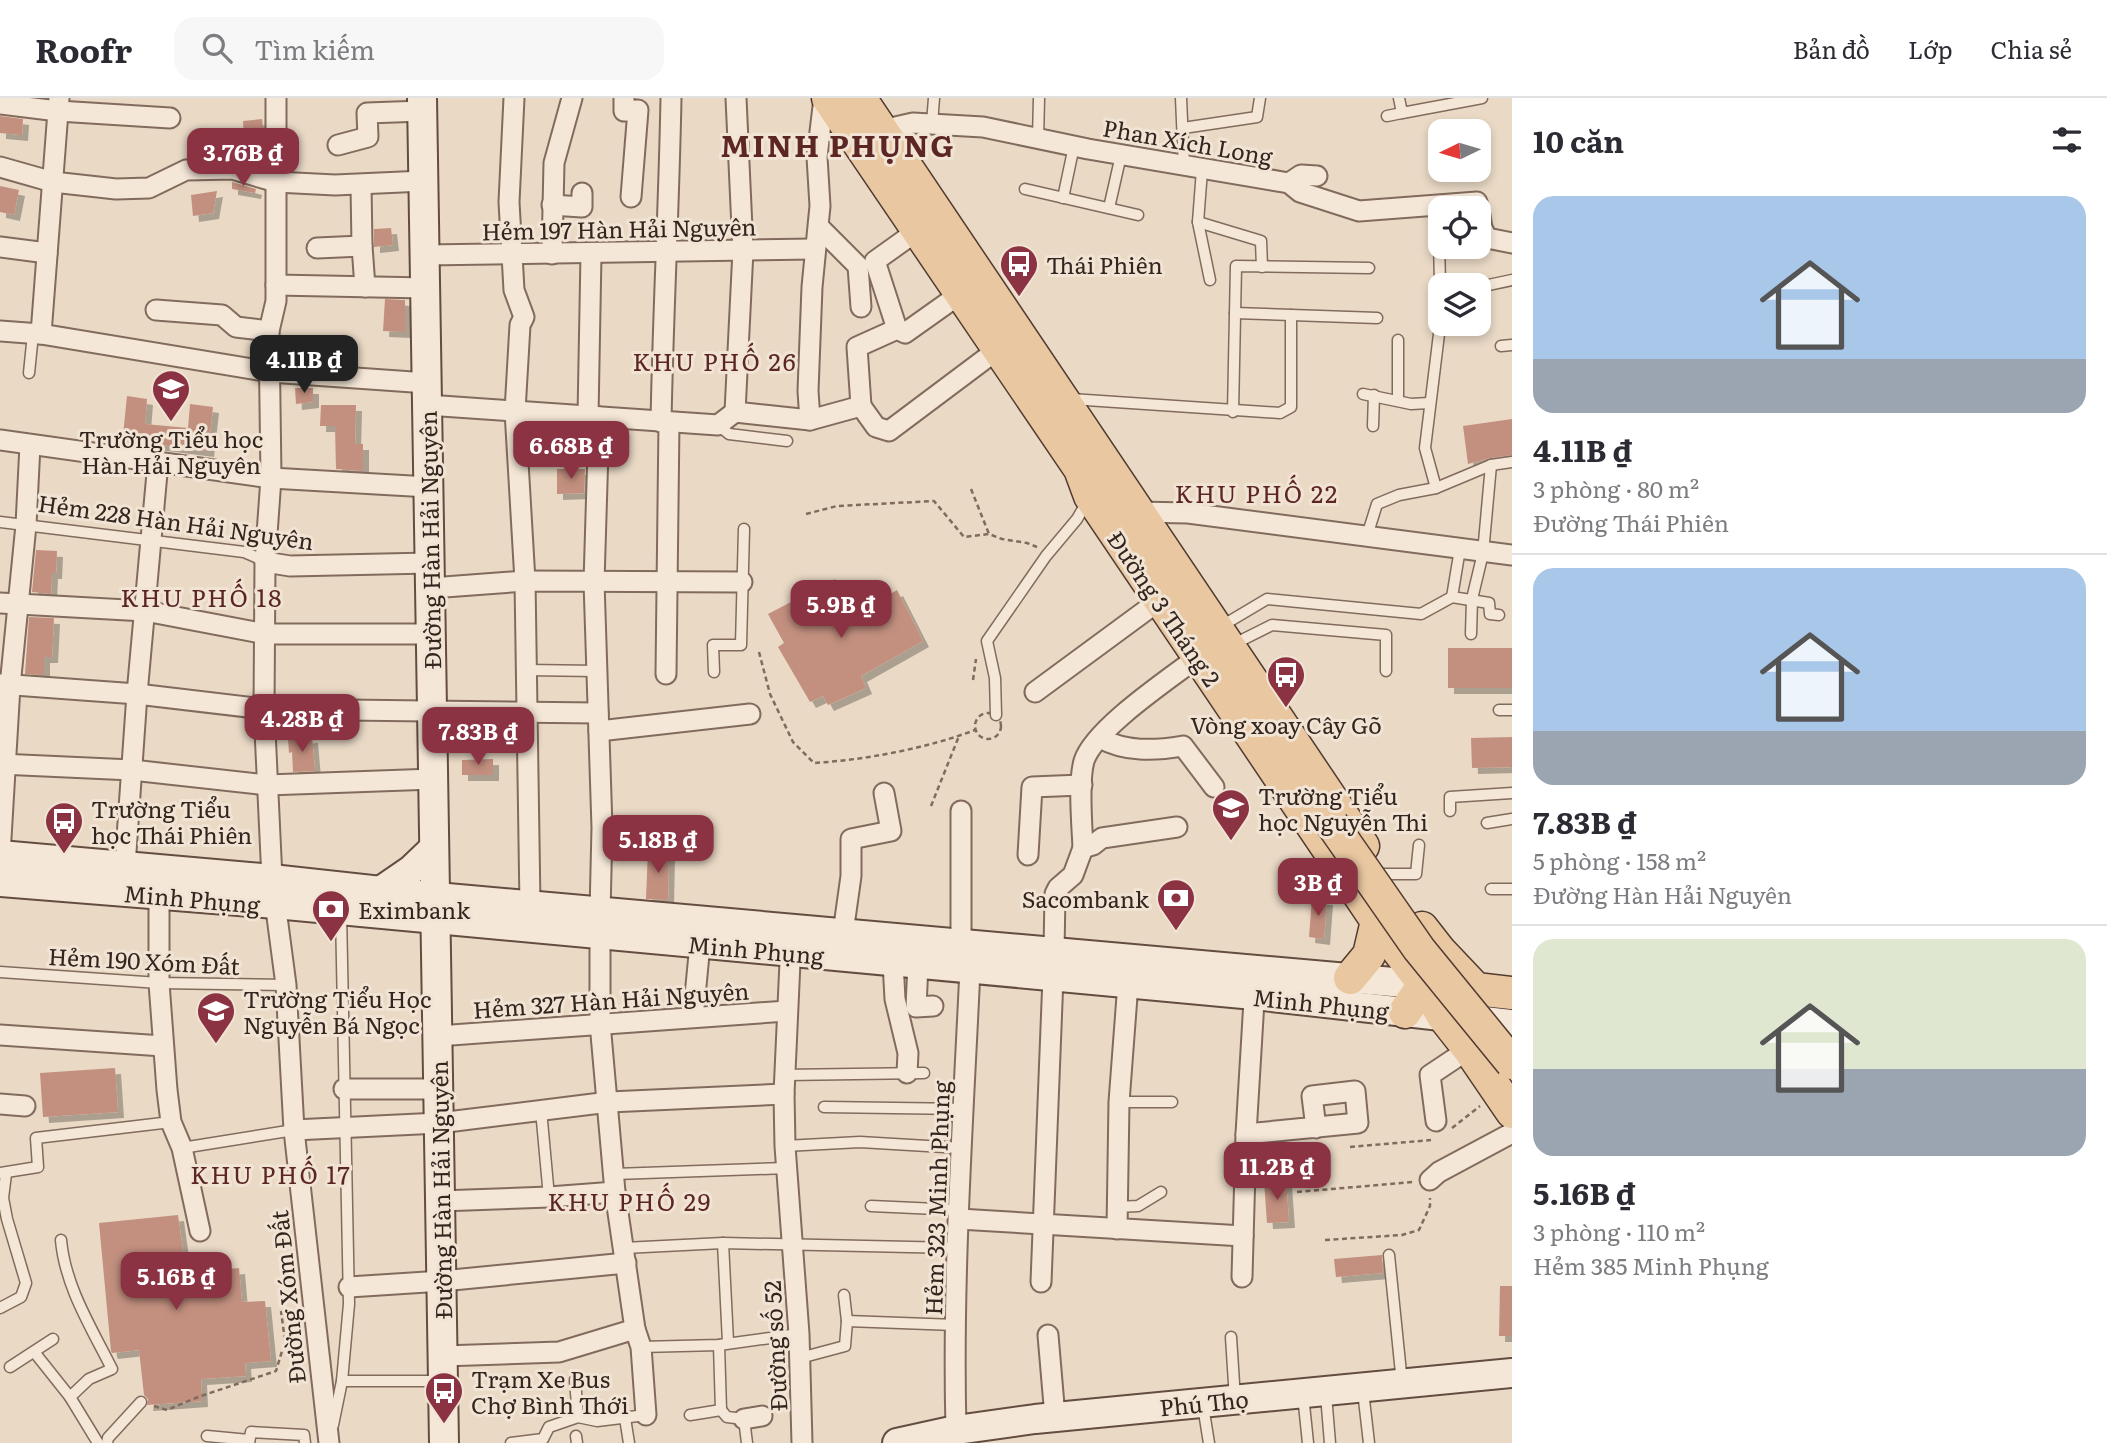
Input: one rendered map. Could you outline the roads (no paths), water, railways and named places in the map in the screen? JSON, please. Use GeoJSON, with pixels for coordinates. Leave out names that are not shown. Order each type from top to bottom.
{"type":"FeatureCollection","features":[{"type":"Feature","properties":{"kind":"main road","name":"Đường 3 Tháng 2"},"geometry":{"type":"LineString","coordinates":[[826,98],[1089,484],[1198,657],[1377,921],[1512,1112]]}},
{"type":"Feature","properties":{"kind":"main road","name":"Đường 3 Tháng 2"},"geometry":{"type":"LineString","coordinates":[[860,98],[1382,874],[1440,951],[1476,989]]}},
{"type":"Feature","properties":{"kind":"main road","name":"Đường Hàn Hải Nguyên"},"geometry":{"type":"LineString","coordinates":[[422,105],[444,1443]]}},
{"type":"Feature","properties":{"kind":"main road"},"geometry":{"type":"LineString","coordinates":[[1089,484],[1389,909],[1512,1063]]}},
{"type":"Feature","properties":{"kind":"main road"},"geometry":{"type":"LineString","coordinates":[[379,892],[411,870],[434,848]]}},
{"type":"Feature","properties":{"kind":"main road","name":"Minh Phụng"},"geometry":{"type":"LineString","coordinates":[[0,855],[125,866],[274,892],[341,911],[530,905],[700,944],[790,940],[843,933],[966,956],[1255,982],[1405,1012],[1512,1024]]}},
{"type":"Feature","properties":{"kind":"main road","name":"Minh Phụng"},"geometry":{"type":"LineString","coordinates":[[0,882],[159,895],[379,892],[436,908],[790,940],[906,963],[966,956]]}},
{"type":"Feature","properties":{"kind":"main road"},"geometry":{"type":"LineString","coordinates":[[1350,978],[1368,955],[1377,921]]}},
{"type":"Feature","properties":{"kind":"main road"},"geometry":{"type":"LineString","coordinates":[[1405,1012],[1433,971],[1440,951]]}},
{"type":"Feature","properties":{"kind":"main road","name":"Minh Phụng"},"geometry":{"type":"LineString","coordinates":[[1053,964],[1128,983],[1350,978],[1512,993]]}},
{"type":"Feature","properties":{"kind":"main road","name":"Phú Thọ"},"geometry":{"type":"LineString","coordinates":[[898,1443],[956,1430],[1008,1428],[1055,1417],[1512,1373]]}},
{"type":"Feature","properties":{"kind":"street","name":"Đường Xóm Đất"},"geometry":{"type":"LineString","coordinates":[[276,98],[276,301],[269,331],[271,478],[265,562],[264,709],[274,892],[286,985],[294,1130],[329,1443]]}},
{"type":"Feature","properties":{"kind":"street"},"geometry":{"type":"LineString","coordinates":[[514,98],[509,202],[514,290],[524,317],[520,325],[515,411],[525,581],[530,905]]}},
{"type":"Feature","properties":{"kind":"street"},"geometry":{"type":"LineString","coordinates":[[552,254],[554,163],[572,98]]}},
{"type":"Feature","properties":{"kind":"street"},"geometry":{"type":"LineString","coordinates":[[624,98],[624,111],[638,110],[631,197]]}},
{"type":"Feature","properties":{"kind":"street"},"geometry":{"type":"LineString","coordinates":[[666,674],[665,252],[671,98]]}},
{"type":"Feature","properties":{"kind":"street"},"geometry":{"type":"LineString","coordinates":[[735,412],[743,250],[736,98]]}},
{"type":"Feature","properties":{"kind":"street"},"geometry":{"type":"LineString","coordinates":[[810,420],[808,391],[814,249],[820,206],[817,157],[826,98]]}},
{"type":"Feature","properties":{"kind":"street"},"geometry":{"type":"LineString","coordinates":[[0,104],[59,105],[170,118]]}},
{"type":"Feature","properties":{"kind":"street"},"geometry":{"type":"LineString","coordinates":[[37,334],[47,253],[59,105]]}},
{"type":"Feature","properties":{"kind":"street"},"geometry":{"type":"LineString","coordinates":[[338,145],[368,137],[366,113],[422,105]]}},
{"type":"Feature","properties":{"kind":"street","name":"Phan Xích Long"},"geometry":{"type":"LineString","coordinates":[[882,130],[913,123],[983,127],[1193,169],[1289,183],[1300,192],[1359,211],[1428,206]]}},
{"type":"Feature","properties":{"kind":"street"},"geometry":{"type":"LineString","coordinates":[[0,167],[53,182],[116,189],[149,188],[186,170],[232,169],[276,181],[335,185],[424,181]]}},
{"type":"Feature","properties":{"kind":"street"},"geometry":{"type":"LineString","coordinates":[[1289,183],[1301,175],[1317,176]]}},
{"type":"Feature","properties":{"kind":"street"},"geometry":{"type":"LineString","coordinates":[[360,184],[365,286]]}},
{"type":"Feature","properties":{"kind":"street"},"geometry":{"type":"LineString","coordinates":[[552,205],[582,207],[582,193]]}},
{"type":"Feature","properties":{"kind":"street"},"geometry":{"type":"LineString","coordinates":[[819,227],[858,266],[861,307]]}},
{"type":"Feature","properties":{"kind":"street"},"geometry":{"type":"LineString","coordinates":[[917,230],[875,261],[897,329],[905,334],[960,294]]}},
{"type":"Feature","properties":{"kind":"street","name":"Phan Xích Long"},"geometry":{"type":"LineString","coordinates":[[1491,240],[1512,243]]}},
{"type":"Feature","properties":{"kind":"street"},"geometry":{"type":"LineString","coordinates":[[317,248],[362,246]]}},
{"type":"Feature","properties":{"kind":"street"},"geometry":{"type":"LineString","coordinates":[[0,247],[47,253]]}},
{"type":"Feature","properties":{"kind":"street","name":"Hẻm 197 Hàn Hải Nguyên"},"geometry":{"type":"LineString","coordinates":[[425,255],[814,249]]}},
{"type":"Feature","properties":{"kind":"street"},"geometry":{"type":"LineString","coordinates":[[592,254],[594,582],[602,828],[600,1023],[615,1183],[638,1338],[646,1415]]}},
{"type":"Feature","properties":{"kind":"street"},"geometry":{"type":"LineString","coordinates":[[276,285],[426,288]]}},
{"type":"Feature","properties":{"kind":"street"},"geometry":{"type":"LineString","coordinates":[[156,310],[222,315],[236,327],[269,331]]}},
{"type":"Feature","properties":{"kind":"street"},"geometry":{"type":"LineString","coordinates":[[897,329],[857,347],[861,406],[876,428],[889,431],[997,350]]}},
{"type":"Feature","properties":{"kind":"street"},"geometry":{"type":"LineString","coordinates":[[0,331],[37,334],[270,372],[427,394],[515,411],[718,425],[735,412],[810,420],[861,406]]}},
{"type":"Feature","properties":{"kind":"street"},"geometry":{"type":"LineString","coordinates":[[0,440],[271,478],[429,487]]}},
{"type":"Feature","properties":{"kind":"street"},"geometry":{"type":"LineString","coordinates":[[0,855],[9,604],[26,525],[30,444]]}},
{"type":"Feature","properties":{"kind":"street"},"geometry":{"type":"LineString","coordinates":[[125,866],[158,461]]}},
{"type":"Feature","properties":{"kind":"street"},"geometry":{"type":"LineString","coordinates":[[1137,512],[1188,513],[1512,555]]}},
{"type":"Feature","properties":{"kind":"street","name":"Hẻm 228 Hàn Hải Nguyên"},"geometry":{"type":"LineString","coordinates":[[265,562],[290,566],[525,581],[742,582]]}},
{"type":"Feature","properties":{"kind":"street"},"geometry":{"type":"LineString","coordinates":[[1035,692],[1160,600]]}},
{"type":"Feature","properties":{"kind":"street"},"geometry":{"type":"LineString","coordinates":[[9,604],[145,611],[266,634],[431,634]]}},
{"type":"Feature","properties":{"kind":"street"},"geometry":{"type":"LineString","coordinates":[[1041,1282],[1055,894],[1073,875],[1083,848],[1083,764],[1089,750],[1114,722],[1198,657]]}},
{"type":"Feature","properties":{"kind":"street"},"geometry":{"type":"LineString","coordinates":[[5,685],[137,694],[264,709],[527,711],[599,722],[750,714]]}},
{"type":"Feature","properties":{"kind":"street"},"geometry":{"type":"LineString","coordinates":[[1100,738],[1114,746],[1157,751],[1183,746],[1214,787]]}},
{"type":"Feature","properties":{"kind":"street"},"geometry":{"type":"LineString","coordinates":[[3,764],[132,770],[268,785],[434,779]]}},
{"type":"Feature","properties":{"kind":"street"},"geometry":{"type":"LineString","coordinates":[[1028,855],[1032,787],[1082,785]]}},
{"type":"Feature","properties":{"kind":"street"},"geometry":{"type":"LineString","coordinates":[[843,933],[851,876],[850,839],[891,831],[884,793]]}},
{"type":"Feature","properties":{"kind":"street","name":"Hẻm 323 Minh Phụng"},"geometry":{"type":"LineString","coordinates":[[956,1430],[956,1248],[964,1110],[966,956],[961,811]]}},
{"type":"Feature","properties":{"kind":"street"},"geometry":{"type":"LineString","coordinates":[[1083,848],[1102,838],[1177,827]]}},
{"type":"Feature","properties":{"kind":"street"},"geometry":{"type":"LineString","coordinates":[[159,895],[159,983],[171,1122],[182,1148],[201,1231]]}},
{"type":"Feature","properties":{"kind":"street","name":"Đường số 52"},"geometry":{"type":"LineString","coordinates":[[790,940],[785,1084],[786,1146],[799,1334],[802,1443]]}},
{"type":"Feature","properties":{"kind":"street"},"geometry":{"type":"LineString","coordinates":[[693,1017],[700,944]]}},
{"type":"Feature","properties":{"kind":"street"},"geometry":{"type":"LineString","coordinates":[[906,963],[916,1007],[933,1006]]}},
{"type":"Feature","properties":{"kind":"street"},"geometry":{"type":"LineString","coordinates":[[906,963],[895,999],[908,1053],[916,1073]]}},
{"type":"Feature","properties":{"kind":"street"},"geometry":{"type":"LineString","coordinates":[[1242,1277],[1245,1134],[1255,982]]}},
{"type":"Feature","properties":{"kind":"street"},"geometry":{"type":"LineString","coordinates":[[1117,1229],[1119,1102],[1128,983]]}},
{"type":"Feature","properties":{"kind":"street","name":"Hẻm 327 Hàn Hải Nguyên"},"geometry":{"type":"LineString","coordinates":[[438,1036],[787,1011]]}},
{"type":"Feature","properties":{"kind":"street"},"geometry":{"type":"LineString","coordinates":[[0,1035],[163,1046]]}},
{"type":"Feature","properties":{"kind":"street"},"geometry":{"type":"LineString","coordinates":[[1436,1121],[1430,1076],[1469,1049]]}},
{"type":"Feature","properties":{"kind":"street"},"geometry":{"type":"LineString","coordinates":[[294,1130],[439,1123],[785,1084]]}},
{"type":"Feature","properties":{"kind":"street"},"geometry":{"type":"LineString","coordinates":[[344,1089],[439,1089]]}},
{"type":"Feature","properties":{"kind":"street"},"geometry":{"type":"LineString","coordinates":[[0,1104],[25,1106]]}},
{"type":"Feature","properties":{"kind":"street"},"geometry":{"type":"LineString","coordinates":[[1245,1134],[1315,1128]]}},
{"type":"Feature","properties":{"kind":"street"},"geometry":{"type":"LineString","coordinates":[[1430,1180],[1439,1172],[1512,1133]]}},
{"type":"Feature","properties":{"kind":"street"},"geometry":{"type":"LineString","coordinates":[[440,1201],[549,1198],[615,1183]]}},
{"type":"Feature","properties":{"kind":"street"},"geometry":{"type":"LineString","coordinates":[[959,1214],[1042,1224],[1242,1236]]}},
{"type":"Feature","properties":{"kind":"street"},"geometry":{"type":"LineString","coordinates":[[349,1287],[442,1281],[625,1256]]}},
{"type":"Feature","properties":{"kind":"street"},"geometry":{"type":"LineString","coordinates":[[1048,1335],[1055,1417]]}},
{"type":"Feature","properties":{"kind":"street"},"geometry":{"type":"LineString","coordinates":[[443,1368],[638,1338]]}},
{"type":"Feature","properties":{"kind":"lane"},"geometry":{"type":"LineString","coordinates":[[932,124],[934,98]]}},
{"type":"Feature","properties":{"kind":"lane"},"geometry":{"type":"LineString","coordinates":[[1038,139],[1039,98]]}},
{"type":"Feature","properties":{"kind":"lane"},"geometry":{"type":"LineString","coordinates":[[1181,98],[1183,128],[1193,169],[1198,222],[1210,280]]}},
{"type":"Feature","properties":{"kind":"lane"},"geometry":{"type":"LineString","coordinates":[[1183,128],[1257,117],[1260,98]]}},
{"type":"Feature","properties":{"kind":"lane"},"geometry":{"type":"LineString","coordinates":[[1399,98],[1402,113]]}},
{"type":"Feature","properties":{"kind":"lane"},"geometry":{"type":"LineString","coordinates":[[1387,116],[1482,98]]}},
{"type":"Feature","properties":{"kind":"lane"},"geometry":{"type":"LineString","coordinates":[[1063,198],[1074,146]]}},
{"type":"Feature","properties":{"kind":"lane"},"geometry":{"type":"LineString","coordinates":[[1109,208],[1121,155]]}},
{"type":"Feature","properties":{"kind":"lane"},"geometry":{"type":"LineString","coordinates":[[1025,189],[1138,215]]}},
{"type":"Feature","properties":{"kind":"lane"},"geometry":{"type":"LineString","coordinates":[[1198,222],[1261,241],[1262,267]]}},
{"type":"Feature","properties":{"kind":"lane"},"geometry":{"type":"LineString","coordinates":[[1233,412],[1236,267],[1369,268]]}},
{"type":"Feature","properties":{"kind":"lane"},"geometry":{"type":"LineString","coordinates":[[1491,284],[1512,280]]}},
{"type":"Feature","properties":{"kind":"lane"},"geometry":{"type":"LineString","coordinates":[[1235,313],[1377,318]]}},
{"type":"Feature","properties":{"kind":"lane"},"geometry":{"type":"LineString","coordinates":[[1060,398],[1233,412],[1280,413],[1291,407],[1292,315]]}},
{"type":"Feature","properties":{"kind":"lane"},"geometry":{"type":"LineString","coordinates":[[29,373],[37,334]]}},
{"type":"Feature","properties":{"kind":"lane"},"geometry":{"type":"LineString","coordinates":[[1436,488],[1425,448],[1439,336]]}},
{"type":"Feature","properties":{"kind":"lane"},"geometry":{"type":"LineString","coordinates":[[1398,340],[1398,400]]}},
{"type":"Feature","properties":{"kind":"lane"},"geometry":{"type":"LineString","coordinates":[[1373,426],[1368,395],[1411,404],[1429,403]]}},
{"type":"Feature","properties":{"kind":"lane"},"geometry":{"type":"LineString","coordinates":[[718,425],[729,434],[787,441]]}},
{"type":"Feature","properties":{"kind":"lane"},"geometry":{"type":"LineString","coordinates":[[1367,536],[1377,504],[1399,495],[1436,488],[1491,465],[1512,462]]}},
{"type":"Feature","properties":{"kind":"lane"},"geometry":{"type":"LineString","coordinates":[[1471,634],[1472,599],[1483,553],[1491,465]]}},
{"type":"Feature","properties":{"kind":"lane"},"geometry":{"type":"LineString","coordinates":[[996,715],[995,678],[988,641],[1076,519],[1089,484]]}},
{"type":"Feature","properties":{"kind":"lane","name":"Hẻm 228 Hàn Hải Nguyên"},"geometry":{"type":"LineString","coordinates":[[0,522],[244,552],[265,562]]}},
{"type":"Feature","properties":{"kind":"lane"},"geometry":{"type":"LineString","coordinates":[[714,672],[713,645],[741,645],[744,529]]}},
{"type":"Feature","properties":{"kind":"lane"},"geometry":{"type":"LineString","coordinates":[[1452,597],[1460,550]]}},
{"type":"Feature","properties":{"kind":"lane"},"geometry":{"type":"LineString","coordinates":[[1223,638],[1267,599],[1421,614],[1452,597],[1489,603],[1490,614],[1499,615]]}},
{"type":"Feature","properties":{"kind":"lane"},"geometry":{"type":"LineString","coordinates":[[1223,638],[1272,625],[1387,635],[1386,671]]}},
{"type":"Feature","properties":{"kind":"lane"},"geometry":{"type":"LineString","coordinates":[[526,670],[597,671]]}},
{"type":"Feature","properties":{"kind":"lane"},"geometry":{"type":"LineString","coordinates":[[1499,710],[1512,710]]}},
{"type":"Feature","properties":{"kind":"lane"},"geometry":{"type":"LineString","coordinates":[[1450,811],[1450,797],[1512,793]]}},
{"type":"Feature","properties":{"kind":"lane"},"geometry":{"type":"LineString","coordinates":[[1487,823],[1512,820]]}},
{"type":"Feature","properties":{"kind":"lane"},"geometry":{"type":"LineString","coordinates":[[1382,874],[1416,874],[1419,845]]}},
{"type":"Feature","properties":{"kind":"lane"},"geometry":{"type":"LineString","coordinates":[[1491,889],[1512,889]]}},
{"type":"Feature","properties":{"kind":"lane"},"geometry":{"type":"LineString","coordinates":[[329,1443],[342,1381],[349,1287],[341,911]]}},
{"type":"Feature","properties":{"kind":"lane","name":"Hẻm 190 Xóm Đất"},"geometry":{"type":"LineString","coordinates":[[0,972],[159,983],[286,985]]}},
{"type":"Feature","properties":{"kind":"lane"},"geometry":{"type":"LineString","coordinates":[[785,1084],[916,1073]]}},
{"type":"Feature","properties":{"kind":"lane"},"geometry":{"type":"LineString","coordinates":[[1119,1102],[1172,1102]]}},
{"type":"Feature","properties":{"kind":"lane"},"geometry":{"type":"LineString","coordinates":[[824,1107],[964,1110]]}},
{"type":"Feature","properties":{"kind":"lane"},"geometry":{"type":"LineString","coordinates":[[541,1110],[549,1198]]}},
{"type":"Feature","properties":{"kind":"lane"},"geometry":{"type":"LineString","coordinates":[[0,1308],[21,1297],[26,1283],[7,1219],[3,1198],[3,1173],[38,1167],[36,1138],[171,1122]]}},
{"type":"Feature","properties":{"kind":"lane"},"geometry":{"type":"LineString","coordinates":[[182,1148],[294,1130]]}},
{"type":"Feature","properties":{"kind":"lane"},"geometry":{"type":"LineString","coordinates":[[786,1146],[860,1142],[961,1148]]}},
{"type":"Feature","properties":{"kind":"lane"},"geometry":{"type":"LineString","coordinates":[[615,1183],[787,1168]]}},
{"type":"Feature","properties":{"kind":"lane"},"geometry":{"type":"LineString","coordinates":[[1117,1207],[1138,1206],[1161,1192]]}},
{"type":"Feature","properties":{"kind":"lane"},"geometry":{"type":"LineString","coordinates":[[871,1206],[959,1214]]}},
{"type":"Feature","properties":{"kind":"lane"},"geometry":{"type":"LineString","coordinates":[[61,1240],[62,1261],[70,1285],[112,1369],[89,1379],[70,1397]]}},
{"type":"Feature","properties":{"kind":"lane"},"geometry":{"type":"LineString","coordinates":[[723,1243],[724,1343],[721,1410],[727,1417],[752,1417],[747,1443]]}},
{"type":"Feature","properties":{"kind":"lane"},"geometry":{"type":"LineString","coordinates":[[625,1256],[723,1243],[956,1248]]}},
{"type":"Feature","properties":{"kind":"lane"},"geometry":{"type":"LineString","coordinates":[[1389,1255],[1402,1383]]}},
{"type":"Feature","properties":{"kind":"lane"},"geometry":{"type":"LineString","coordinates":[[800,1357],[845,1346],[847,1321],[844,1295]]}},
{"type":"Feature","properties":{"kind":"lane"},"geometry":{"type":"LineString","coordinates":[[847,1321],[955,1325]]}},
{"type":"Feature","properties":{"kind":"lane"},"geometry":{"type":"LineString","coordinates":[[638,1338],[724,1343],[799,1334]]}},
{"type":"Feature","properties":{"kind":"lane"},"geometry":{"type":"LineString","coordinates":[[1231,1337],[1235,1399]]}},
{"type":"Feature","properties":{"kind":"lane"},"geometry":{"type":"LineString","coordinates":[[10,1367],[53,1339]]}},
{"type":"Feature","properties":{"kind":"lane"},"geometry":{"type":"LineString","coordinates":[[34,1353],[70,1397],[98,1443]]}},
{"type":"Feature","properties":{"kind":"lane"},"geometry":{"type":"LineString","coordinates":[[342,1381],[443,1368]]}},
{"type":"Feature","properties":{"kind":"lane"},"geometry":{"type":"LineString","coordinates":[[575,1380],[578,1418]]}},
{"type":"Feature","properties":{"kind":"lane"},"geometry":{"type":"LineString","coordinates":[[1362,1387],[1369,1443]]}},
{"type":"Feature","properties":{"kind":"lane"},"geometry":{"type":"LineString","coordinates":[[1308,1443],[1314,1392]]}},
{"type":"Feature","properties":{"kind":"lane"},"geometry":{"type":"LineString","coordinates":[[1314,1392],[1330,1443]]}},
{"type":"Feature","properties":{"kind":"lane"},"geometry":{"type":"LineString","coordinates":[[107,1443],[108,1438],[141,1402]]}},
{"type":"Feature","properties":{"kind":"lane"},"geometry":{"type":"LineString","coordinates":[[1202,1402],[1209,1443]]}},
{"type":"Feature","properties":{"kind":"lane"},"geometry":{"type":"LineString","coordinates":[[690,1415],[721,1410]]}},
{"type":"Feature","properties":{"kind":"lane"},"geometry":{"type":"LineString","coordinates":[[511,1443],[543,1439],[549,1427],[578,1418],[597,1421],[646,1415]]}},
{"type":"Feature","properties":{"kind":"lane"},"geometry":{"type":"LineString","coordinates":[[625,1418],[629,1443]]}},
{"type":"Feature","properties":{"kind":"lane"},"geometry":{"type":"LineString","coordinates":[[207,1436],[249,1442],[251,1432],[304,1435],[305,1443]]}},
{"type":"Feature","properties":{"kind":"place","name":"Thái Phiên"},"geometry":{"type":"Point","coordinates":[1019,298]}},
{"type":"Feature","properties":{"kind":"place","name":"Trường Tiểu học Hàn Hải Nguyên"},"geometry":{"type":"Point","coordinates":[171,423]}},
{"type":"Feature","properties":{"kind":"place","name":"Vòng xoay Cây Gõ"},"geometry":{"type":"Point","coordinates":[1286,709]}},
{"type":"Feature","properties":{"kind":"place","name":"Trường Tiểu học Nguyễn Thi"},"geometry":{"type":"Point","coordinates":[1231,842]}},
{"type":"Feature","properties":{"kind":"place","name":"Trường Tiểu học Thái Phiên"},"geometry":{"type":"Point","coordinates":[64,855]}},
{"type":"Feature","properties":{"kind":"place","name":"Sacombank"},"geometry":{"type":"Point","coordinates":[1176,932]}},
{"type":"Feature","properties":{"kind":"place","name":"Eximbank"},"geometry":{"type":"Point","coordinates":[331,943]}},
{"type":"Feature","properties":{"kind":"place","name":"Trường Tiểu Học Nguyễn Bá Ngọc"},"geometry":{"type":"Point","coordinates":[216,1045]}},
{"type":"Feature","properties":{"kind":"place","name":"Trạm Xe Bus Chợ Bình Thới"},"geometry":{"type":"Point","coordinates":[444,1425]}},
{"type":"Feature","properties":{"kind":"district","name":"MINH PHỤNG"},"geometry":{"type":"Point","coordinates":[838,144]}},
{"type":"Feature","properties":{"kind":"district","name":"KHU PHỐ 26"},"geometry":{"type":"Point","coordinates":[715,360]}},
{"type":"Feature","properties":{"kind":"district","name":"KHU PHỐ 22"},"geometry":{"type":"Point","coordinates":[1257,492]}},
{"type":"Feature","properties":{"kind":"district","name":"KHU PHỐ 18"},"geometry":{"type":"Point","coordinates":[202,596]}},
{"type":"Feature","properties":{"kind":"district","name":"KHU PHỐ 17"},"geometry":{"type":"Point","coordinates":[271,1173]}},
{"type":"Feature","properties":{"kind":"district","name":"KHU PHỐ 29"},"geometry":{"type":"Point","coordinates":[630,1200]}}]}
